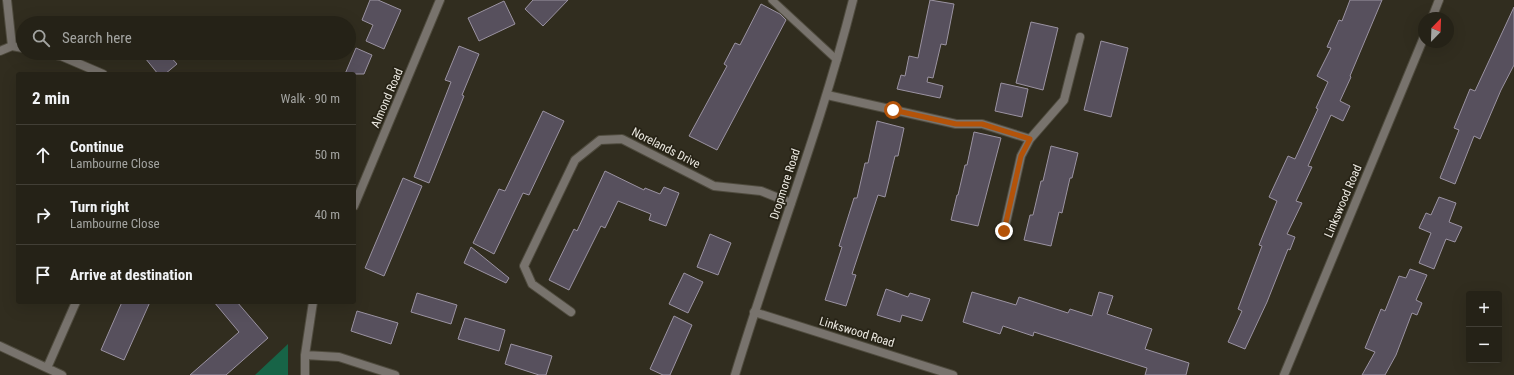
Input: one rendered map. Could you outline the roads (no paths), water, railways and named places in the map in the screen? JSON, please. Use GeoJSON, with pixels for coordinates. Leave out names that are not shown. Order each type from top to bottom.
{"type":"FeatureCollection","features":[{"type":"Feature","properties":{"kind":"street"},"geometry":{"type":"LineString","coordinates":[[7,0],[12,46]]}},
{"type":"Feature","properties":{"kind":"street","name":"Almond Road"},"geometry":{"type":"LineString","coordinates":[[356,201],[440,0]]}},
{"type":"Feature","properties":{"kind":"street","name":"Dropmore Road"},"geometry":{"type":"LineString","coordinates":[[735,375],[754,312],[792,203],[838,60],[854,0]]}},
{"type":"Feature","properties":{"kind":"street"},"geometry":{"type":"LineString","coordinates":[[1434,12],[1439,0]]}},
{"type":"Feature","properties":{"kind":"street"},"geometry":{"type":"LineString","coordinates":[[1004,231],[1021,156],[1030,139],[1064,100],[1080,37]]}},
{"type":"Feature","properties":{"kind":"street"},"geometry":{"type":"LineString","coordinates":[[0,51],[12,46],[16,47]]}},
{"type":"Feature","properties":{"kind":"street","name":"Linkswood Road"},"geometry":{"type":"LineString","coordinates":[[1284,375],[1419,48]]}},
{"type":"Feature","properties":{"kind":"street"},"geometry":{"type":"LineString","coordinates":[[70,60],[98,72]]}},
{"type":"Feature","properties":{"kind":"street"},"geometry":{"type":"LineString","coordinates":[[826,95],[956,124],[982,124],[1030,139]]}},
{"type":"Feature","properties":{"kind":"street","name":"Norelands Drive"},"geometry":{"type":"LineString","coordinates":[[572,312],[532,284],[524,266],[575,160],[600,140],[622,139],[714,186],[761,191],[792,203]]}},
{"type":"Feature","properties":{"kind":"street"},"geometry":{"type":"LineString","coordinates":[[47,368],[75,304]]}},
{"type":"Feature","properties":{"kind":"street"},"geometry":{"type":"LineString","coordinates":[[306,375],[305,354],[311,304]]}},
{"type":"Feature","properties":{"kind":"street","name":"Linkswood Road"},"geometry":{"type":"LineString","coordinates":[[754,312],[953,375]]}},
{"type":"Feature","properties":{"kind":"street"},"geometry":{"type":"LineString","coordinates":[[0,346],[62,375]]}},
{"type":"Feature","properties":{"kind":"street"},"geometry":{"type":"LineString","coordinates":[[305,354],[339,357],[395,375]]}},
{"type":"Feature","properties":{"kind":"lane"},"geometry":{"type":"LineString","coordinates":[[772,0],[838,60]]}}]}
